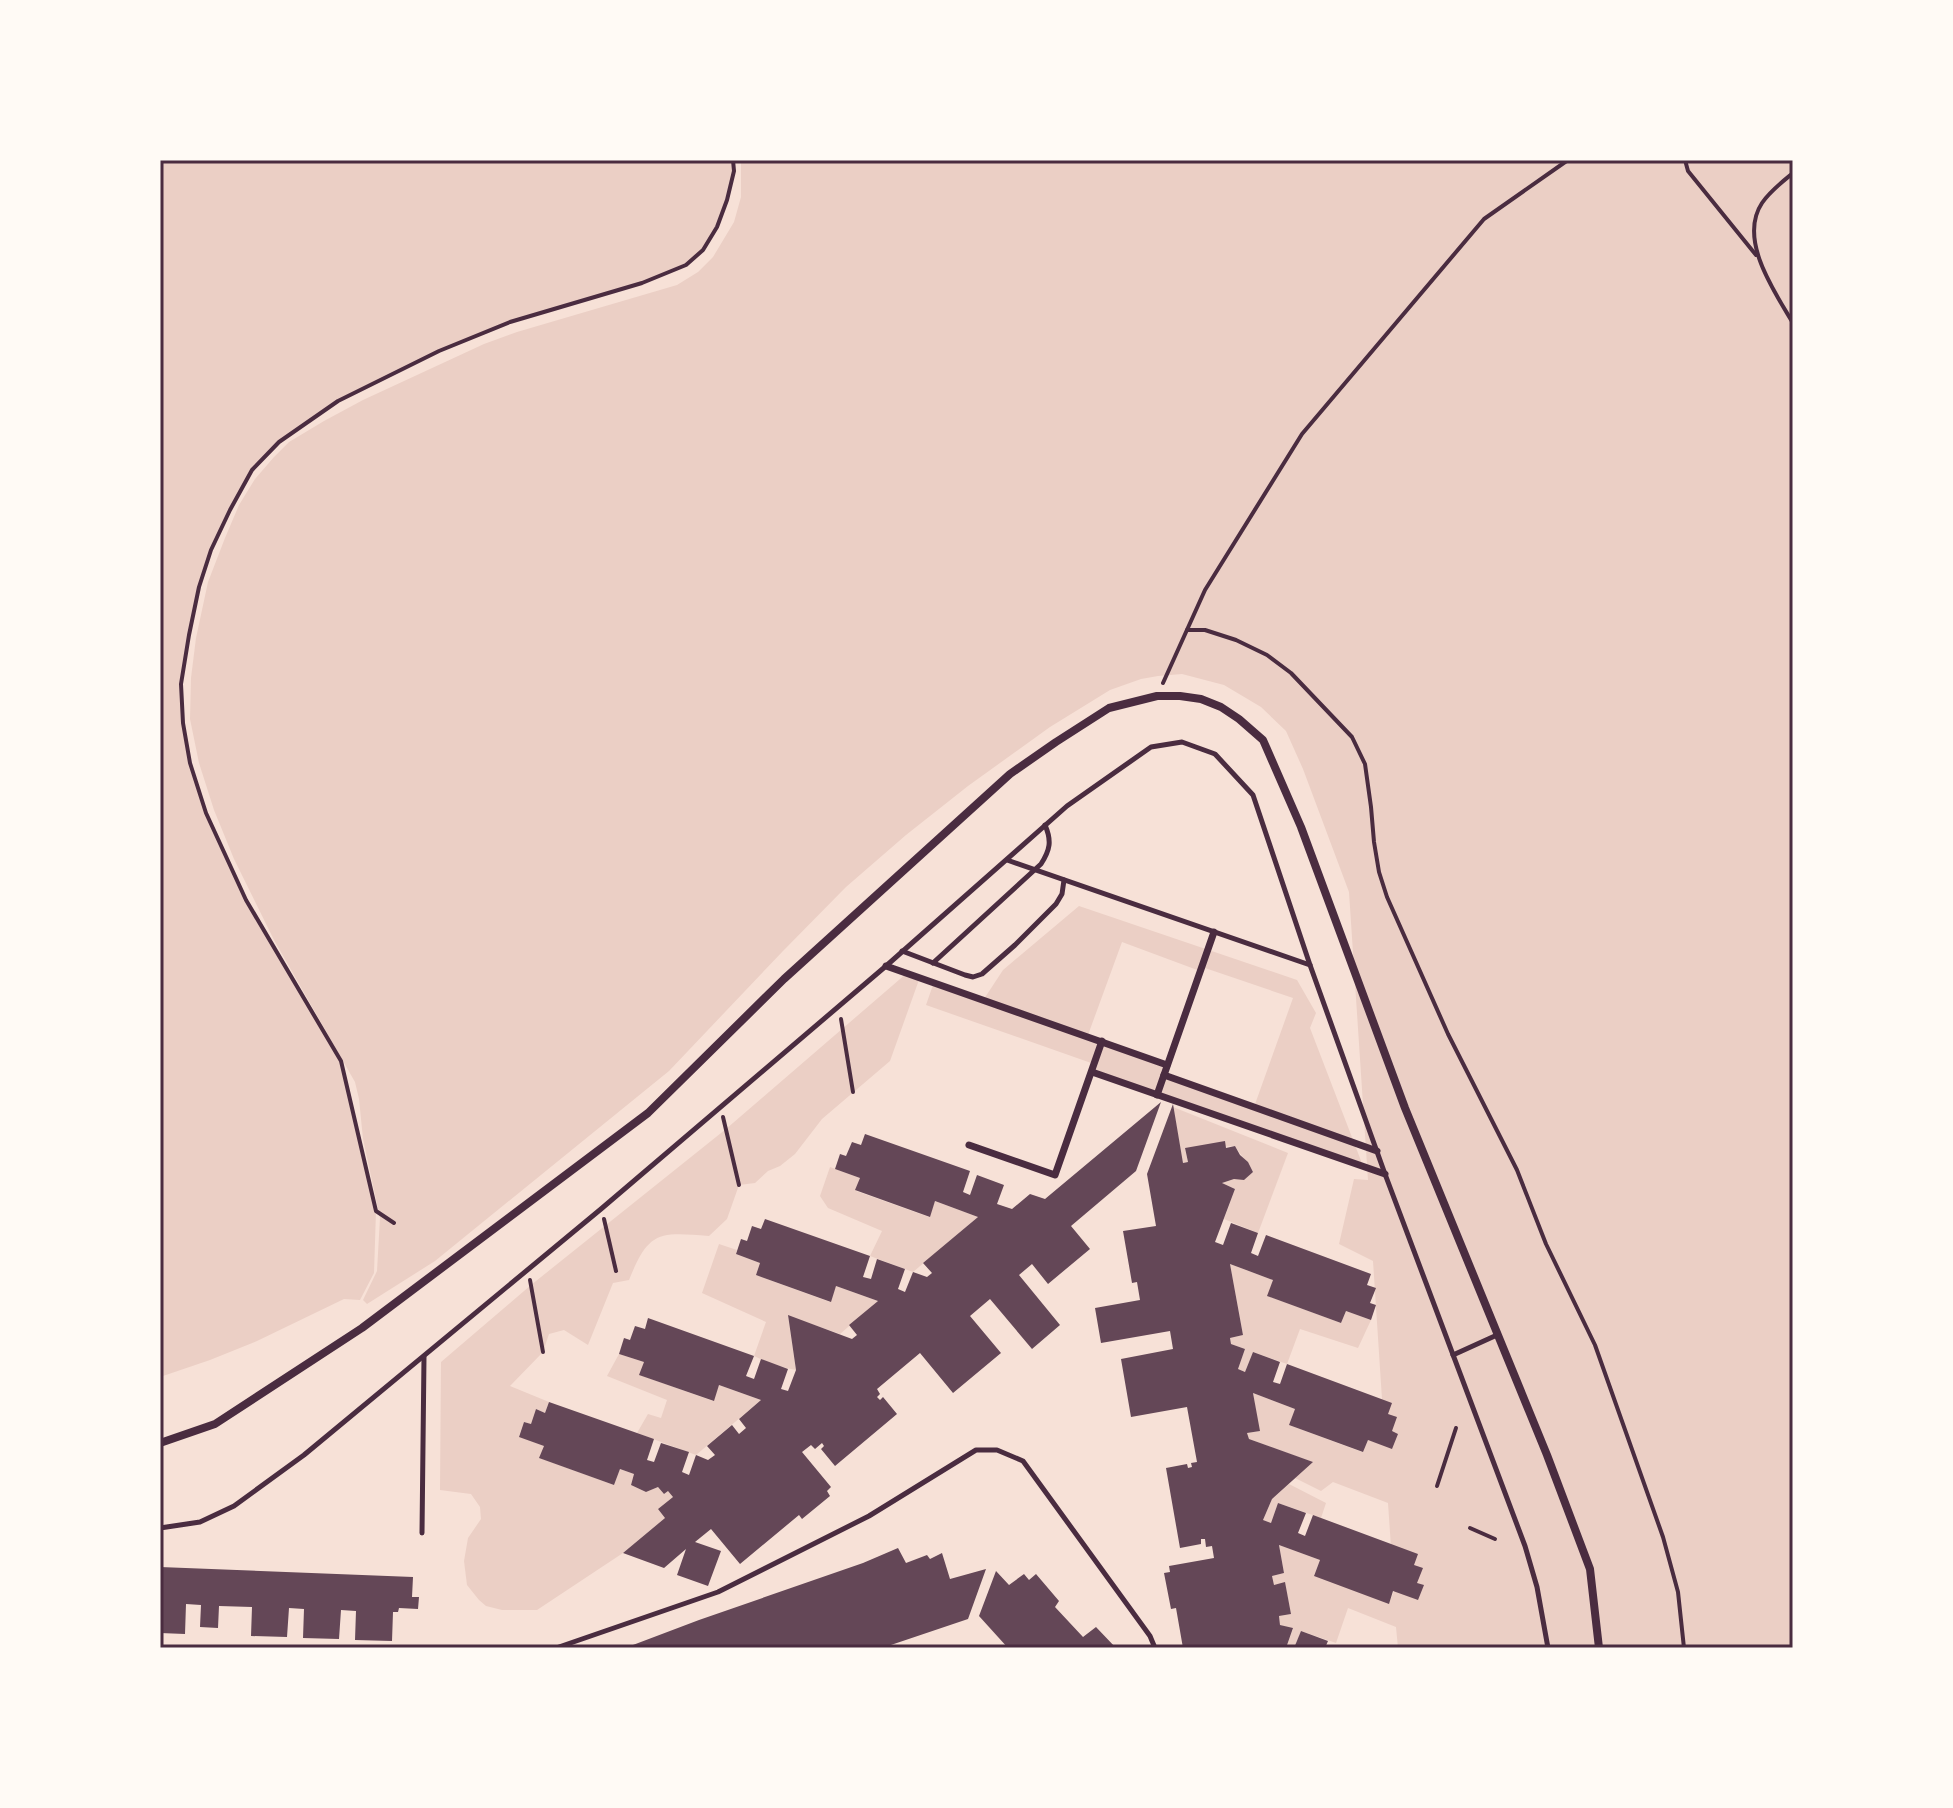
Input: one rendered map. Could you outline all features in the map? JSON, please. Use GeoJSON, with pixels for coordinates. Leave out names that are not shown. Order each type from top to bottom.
{"type":"FeatureCollection","features":[{"type":"Feature","properties":{"kind":"street"},"geometry":{"type":"LineString","coordinates":[[160,1443],[215,1424],[362,1328],[648,1113],[784,979],[1010,774],[1109,708],[1157,696],[1201,699],[1221,707],[1263,740],[1301,827],[1405,1108],[1547,1455],[1590,1569],[1599,1648]]}},
{"type":"Feature","properties":{"kind":"street"},"geometry":{"type":"LineString","coordinates":[[1157,1095],[1214,932]]}},
{"type":"Feature","properties":{"kind":"street"},"geometry":{"type":"LineString","coordinates":[[886,966],[1167,1065]]}},
{"type":"Feature","properties":{"kind":"street"},"geometry":{"type":"LineString","coordinates":[[969,1145],[1055,1175],[1102,1041]]}},
{"type":"Feature","properties":{"kind":"street"},"geometry":{"type":"LineString","coordinates":[[1092,1072],[1385,1174]]}},
{"type":"Feature","properties":{"kind":"street"},"geometry":{"type":"LineString","coordinates":[[1164,1075],[1377,1151]]}},
{"type":"Feature","properties":{"kind":"lane"},"geometry":{"type":"LineString","coordinates":[[160,1528],[200,1522],[234,1506],[304,1455],[601,1209],[886,966],[1067,806],[1151,747],[1182,742],[1215,754],[1253,795],[1385,1174],[1525,1546],[1537,1587],[1548,1648]]}},
{"type":"Feature","properties":{"kind":"lane"},"geometry":{"type":"LineString","coordinates":[[933,963],[1041,864],[1050,844],[1045,825]]}},
{"type":"Feature","properties":{"kind":"lane"},"geometry":{"type":"LineString","coordinates":[[1006,859],[1310,965]]}},
{"type":"Feature","properties":{"kind":"lane"},"geometry":{"type":"LineString","coordinates":[[902,951],[973,977],[982,974],[1056,904],[1062,894],[1064,880]]}},
{"type":"Feature","properties":{"kind":"lane"},"geometry":{"type":"LineString","coordinates":[[1453,1355],[1497,1335]]}},
{"type":"Feature","properties":{"kind":"lane"},"geometry":{"type":"LineString","coordinates":[[422,1533],[424,1356]]}},
{"type":"Feature","properties":{"kind":"lane"},"geometry":{"type":"LineString","coordinates":[[556,1648],[718,1592],[869,1516],[976,1450],[997,1450],[1023,1461],[1150,1636],[1155,1648]]}},
{"type":"Feature","properties":{"kind":"path"},"geometry":{"type":"LineString","coordinates":[[394,1223],[376,1211],[341,1061],[246,900],[206,813],[190,763],[183,723],[181,684],[199,587],[211,550],[252,470],[279,442],[338,401],[439,351],[510,322],[642,283],[686,265],[703,250],[717,227],[734,171],[733,160]]}},
{"type":"Feature","properties":{"kind":"path"},"geometry":{"type":"LineString","coordinates":[[1157,696],[1205,590],[1302,434],[1484,219],[1568,160]]}},
{"type":"Feature","properties":{"kind":"path"},"geometry":{"type":"LineString","coordinates":[[1685,160],[1688,171],[1757,257],[1793,323]]}},
{"type":"Feature","properties":{"kind":"path"},"geometry":{"type":"LineString","coordinates":[[1757,257],[1754,219],[1774,189],[1793,173]]}},
{"type":"Feature","properties":{"kind":"path"},"geometry":{"type":"LineString","coordinates":[[1187,630],[1216,633],[1267,655],[1291,673],[1352,737],[1365,764],[1374,842],[1387,897],[1448,1034],[1517,1170],[1546,1244],[1595,1345],[1663,1537],[1678,1592],[1684,1648]]}},
{"type":"Feature","properties":{"kind":"path"},"geometry":{"type":"LineString","coordinates":[[838,1005],[853,1092]]}},
{"type":"Feature","properties":{"kind":"path"},"geometry":{"type":"LineString","coordinates":[[721,1106],[739,1185]]}},
{"type":"Feature","properties":{"kind":"path"},"geometry":{"type":"LineString","coordinates":[[601,1209],[616,1271]]}},
{"type":"Feature","properties":{"kind":"path"},"geometry":{"type":"LineString","coordinates":[[528,1268],[543,1352]]}},
{"type":"Feature","properties":{"kind":"path"},"geometry":{"type":"LineString","coordinates":[[1437,1486],[1456,1428]]}},
{"type":"Feature","properties":{"kind":"path"},"geometry":{"type":"LineString","coordinates":[[1470,1528],[1495,1539]]}},
{"type":"Feature","properties":{"kind":"shaded area"},"geometry":{"type":"Polygon","coordinates":[[[160,160],[733,160],[734,171],[717,227],[703,250],[686,265],[642,283],[510,322],[439,351],[338,401],[279,442],[252,470],[211,551],[199,587],[181,684],[183,723],[190,763],[206,813],[246,900],[341,1061],[376,1211],[374,1273],[360,1300],[344,1299],[257,1341],[160,1377],[160,160]]]}},
{"type":"Feature","properties":{"kind":"shaded area"},"geometry":{"type":"Polygon","coordinates":[[[741,160],[1793,160],[1793,1648],[1398,1648],[1396,1627],[1348,1608],[1336,1643],[1301,1631],[1294,1648],[1286,1648],[1293,1629],[1280,1625],[1279,1616],[1291,1614],[1285,1583],[1274,1585],[1272,1576],[1284,1573],[1279,1545],[1320,1560],[1314,1575],[1389,1603],[1394,1591],[1388,1503],[1333,1482],[1321,1491],[1295,1478],[1312,1462],[1249,1439],[1247,1433],[1259,1431],[1253,1393],[1295,1409],[1289,1425],[1362,1452],[1368,1440],[1385,1445],[1373,1261],[1339,1244],[1354,1179],[1368,1180],[1349,892],[1286,731],[1261,707],[1224,685],[1182,674],[1141,679],[1110,690],[1050,727],[968,786],[846,887],[669,1071],[435,1261],[367,1304],[363,1300],[377,1271],[380,1218],[363,1139],[355,1082],[274,940],[234,859],[199,763],[190,719],[191,678],[208,582],[239,505],[255,479],[289,442],[363,400],[484,344],[677,285],[698,272],[713,257],[734,222],[741,197],[741,160]]]}},
{"type":"Feature","properties":{"kind":"shaded area"},"geometry":{"type":"Polygon","coordinates":[[[1079,906],[1297,980],[1316,1013],[1310,1028],[1363,1166],[1092,1072],[1094,1064],[926,1005],[934,982],[984,999],[1003,970],[1079,906]],[[1122,942],[1088,1035],[1167,1065],[1164,1075],[1254,1107],[1293,998],[1202,967],[1200,971],[1122,942]]]}},
{"type":"Feature","properties":{"kind":"shaded area"},"geometry":{"type":"Polygon","coordinates":[[[907,973],[920,977],[890,1061],[822,1119],[795,1154],[755,1183],[739,1185],[727,1219],[709,1236],[667,1235],[650,1243],[629,1280],[613,1283],[588,1345],[564,1330],[549,1334],[543,1352],[510,1386],[549,1402],[545,1413],[536,1409],[531,1424],[524,1422],[519,1436],[544,1446],[540,1458],[614,1485],[620,1469],[634,1474],[631,1485],[646,1492],[658,1487],[664,1494],[668,1491],[673,1497],[658,1509],[665,1518],[623,1553],[537,1610],[502,1610],[486,1606],[467,1585],[464,1561],[468,1538],[481,1519],[480,1507],[471,1494],[440,1490],[441,1362],[531,1285],[726,1129],[907,973]]]}},
{"type":"Feature","properties":{"kind":"shaded area"},"geometry":{"type":"Polygon","coordinates":[[[1173,1107],[1288,1153],[1258,1233],[1224,1219],[1235,1189],[1222,1183],[1244,1179],[1253,1172],[1249,1165],[1235,1146],[1185,1149],[1188,1162],[1183,1163],[1173,1107]]]}},
{"type":"Feature","properties":{"kind":"shaded area"},"geometry":{"type":"Polygon","coordinates":[[[830,1167],[860,1178],[856,1191],[929,1217],[935,1201],[978,1217],[913,1272],[870,1256],[882,1231],[828,1208],[820,1196],[830,1167]]]}},
{"type":"Feature","properties":{"kind":"shaded area"},"geometry":{"type":"Polygon","coordinates":[[[719,1244],[760,1263],[756,1275],[830,1302],[836,1286],[878,1301],[840,1334],[788,1316],[796,1370],[775,1364],[754,1356],[766,1322],[702,1293],[719,1244]]]}},
{"type":"Feature","properties":{"kind":"shaded area"},"geometry":{"type":"Polygon","coordinates":[[[1230,1264],[1273,1280],[1268,1296],[1341,1323],[1346,1311],[1371,1320],[1358,1348],[1300,1329],[1287,1364],[1253,1352],[1245,1372],[1238,1369],[1245,1349],[1231,1344],[1230,1338],[1243,1335],[1230,1264]]]}},
{"type":"Feature","properties":{"kind":"shaded area"},"geometry":{"type":"Polygon","coordinates":[[[619,1354],[644,1362],[640,1375],[713,1401],[719,1385],[761,1400],[696,1455],[637,1433],[648,1414],[661,1418],[667,1400],[607,1376],[619,1354]]]}},
{"type":"Feature","properties":{"kind":"shaded area"},"geometry":{"type":"Polygon","coordinates":[[[1289,1484],[1326,1503],[1321,1518],[1278,1503],[1271,1523],[1263,1520],[1272,1499],[1289,1484]]]}},
{"type":"Feature","properties":{"kind":"building"},"geometry":{"type":"Polygon","coordinates":[[[1161,1102],[1136,1171],[1071,1226],[1090,1249],[1048,1284],[1032,1264],[1019,1275],[1060,1325],[1032,1349],[990,1299],[970,1316],[1001,1353],[953,1393],[920,1353],[877,1389],[880,1394],[877,1397],[880,1400],[883,1397],[897,1414],[835,1466],[821,1449],[824,1446],[822,1443],[815,1449],[811,1445],[802,1452],[831,1487],[827,1491],[830,1496],[802,1519],[799,1515],[740,1564],[711,1529],[695,1542],[721,1551],[708,1586],[677,1575],[686,1549],[664,1568],[623,1553],[665,1518],[658,1509],[673,1497],[668,1491],[664,1494],[658,1487],[646,1492],[631,1485],[634,1474],[620,1469],[614,1485],[539,1458],[544,1446],[519,1437],[524,1422],[531,1424],[536,1409],[545,1413],[549,1402],[654,1439],[647,1460],[654,1462],[661,1443],[689,1452],[682,1472],[689,1475],[696,1455],[708,1460],[715,1455],[707,1446],[732,1425],[739,1434],[746,1428],[739,1419],[761,1400],[719,1385],[714,1401],[639,1375],[644,1362],[619,1354],[624,1338],[630,1340],[635,1326],[645,1329],[648,1318],[754,1356],[746,1376],[754,1379],[761,1359],[788,1369],[781,1389],[788,1391],[796,1370],[788,1315],[852,1339],[857,1335],[849,1325],[878,1301],[836,1286],[831,1302],[756,1275],[760,1263],[736,1254],[741,1239],[747,1241],[752,1226],[761,1229],[765,1219],[870,1256],[863,1277],[871,1279],[877,1259],[905,1269],[898,1289],[905,1292],[913,1272],[927,1277],[932,1273],[923,1263],[978,1217],[935,1201],[930,1217],[855,1190],[860,1178],[835,1169],[840,1154],[846,1156],[852,1142],[861,1145],[865,1134],[970,1171],[963,1192],[970,1195],[977,1175],[1004,1185],[997,1204],[1012,1209],[1030,1194],[1045,1199],[1161,1102]]]}},
{"type":"Feature","properties":{"kind":"building"},"geometry":{"type":"Polygon","coordinates":[[[1173,1104],[1183,1163],[1188,1162],[1185,1148],[1225,1141],[1226,1148],[1235,1146],[1253,1172],[1244,1180],[1222,1183],[1235,1189],[1215,1242],[1223,1245],[1231,1223],[1258,1233],[1251,1253],[1258,1256],[1266,1235],[1371,1274],[1367,1285],[1376,1288],[1370,1303],[1376,1305],[1371,1320],[1346,1311],[1341,1323],[1267,1296],[1273,1280],[1230,1264],[1243,1335],[1230,1338],[1231,1344],[1245,1349],[1238,1369],[1245,1372],[1253,1352],[1280,1362],[1273,1382],[1280,1384],[1287,1364],[1392,1403],[1388,1414],[1397,1417],[1392,1431],[1398,1434],[1392,1449],[1368,1440],[1363,1452],[1289,1425],[1295,1409],[1253,1393],[1260,1431],[1247,1433],[1249,1439],[1313,1462],[1272,1499],[1263,1520],[1271,1523],[1278,1503],[1306,1513],[1298,1533],[1305,1536],[1313,1515],[1418,1554],[1414,1565],[1423,1568],[1417,1583],[1424,1585],[1418,1600],[1393,1591],[1389,1604],[1314,1576],[1320,1560],[1279,1545],[1284,1573],[1272,1576],[1274,1585],[1285,1582],[1291,1614],[1279,1616],[1280,1625],[1293,1628],[1286,1648],[1183,1648],[1176,1608],[1171,1609],[1164,1573],[1170,1572],[1169,1566],[1214,1558],[1212,1546],[1206,1547],[1205,1539],[1201,1539],[1201,1544],[1180,1548],[1166,1468],[1187,1464],[1188,1468],[1192,1467],[1191,1463],[1197,1462],[1187,1407],[1131,1417],[1121,1359],[1173,1349],[1170,1331],[1101,1343],[1095,1308],[1140,1300],[1137,1282],[1132,1283],[1123,1231],[1156,1226],[1147,1174],[1173,1104]]]}},
{"type":"Feature","properties":{"kind":"building"},"geometry":{"type":"Polygon","coordinates":[[[898,1548],[906,1563],[927,1555],[930,1559],[942,1553],[950,1579],[986,1569],[968,1619],[882,1648],[625,1648],[863,1563],[898,1548]]]}},
{"type":"Feature","properties":{"kind":"building"},"geometry":{"type":"Polygon","coordinates":[[[160,1567],[413,1577],[412,1597],[419,1597],[418,1609],[399,1608],[398,1612],[393,1612],[392,1641],[355,1640],[356,1611],[341,1610],[339,1639],[303,1638],[304,1609],[289,1608],[287,1637],[251,1636],[252,1607],[219,1606],[218,1628],[200,1627],[201,1605],[186,1604],[185,1634],[160,1633],[160,1567]]]}},
{"type":"Feature","properties":{"kind":"building"},"geometry":{"type":"Polygon","coordinates":[[[996,1571],[1009,1585],[1024,1574],[1029,1580],[1036,1574],[1059,1601],[1055,1607],[1083,1637],[1096,1627],[1116,1648],[1008,1648],[979,1616],[996,1571]]]}},
{"type":"Feature","properties":{"kind":"building"},"geometry":{"type":"Polygon","coordinates":[[[1301,1631],[1328,1641],[1325,1648],[1294,1648],[1301,1631]]]}}]}
